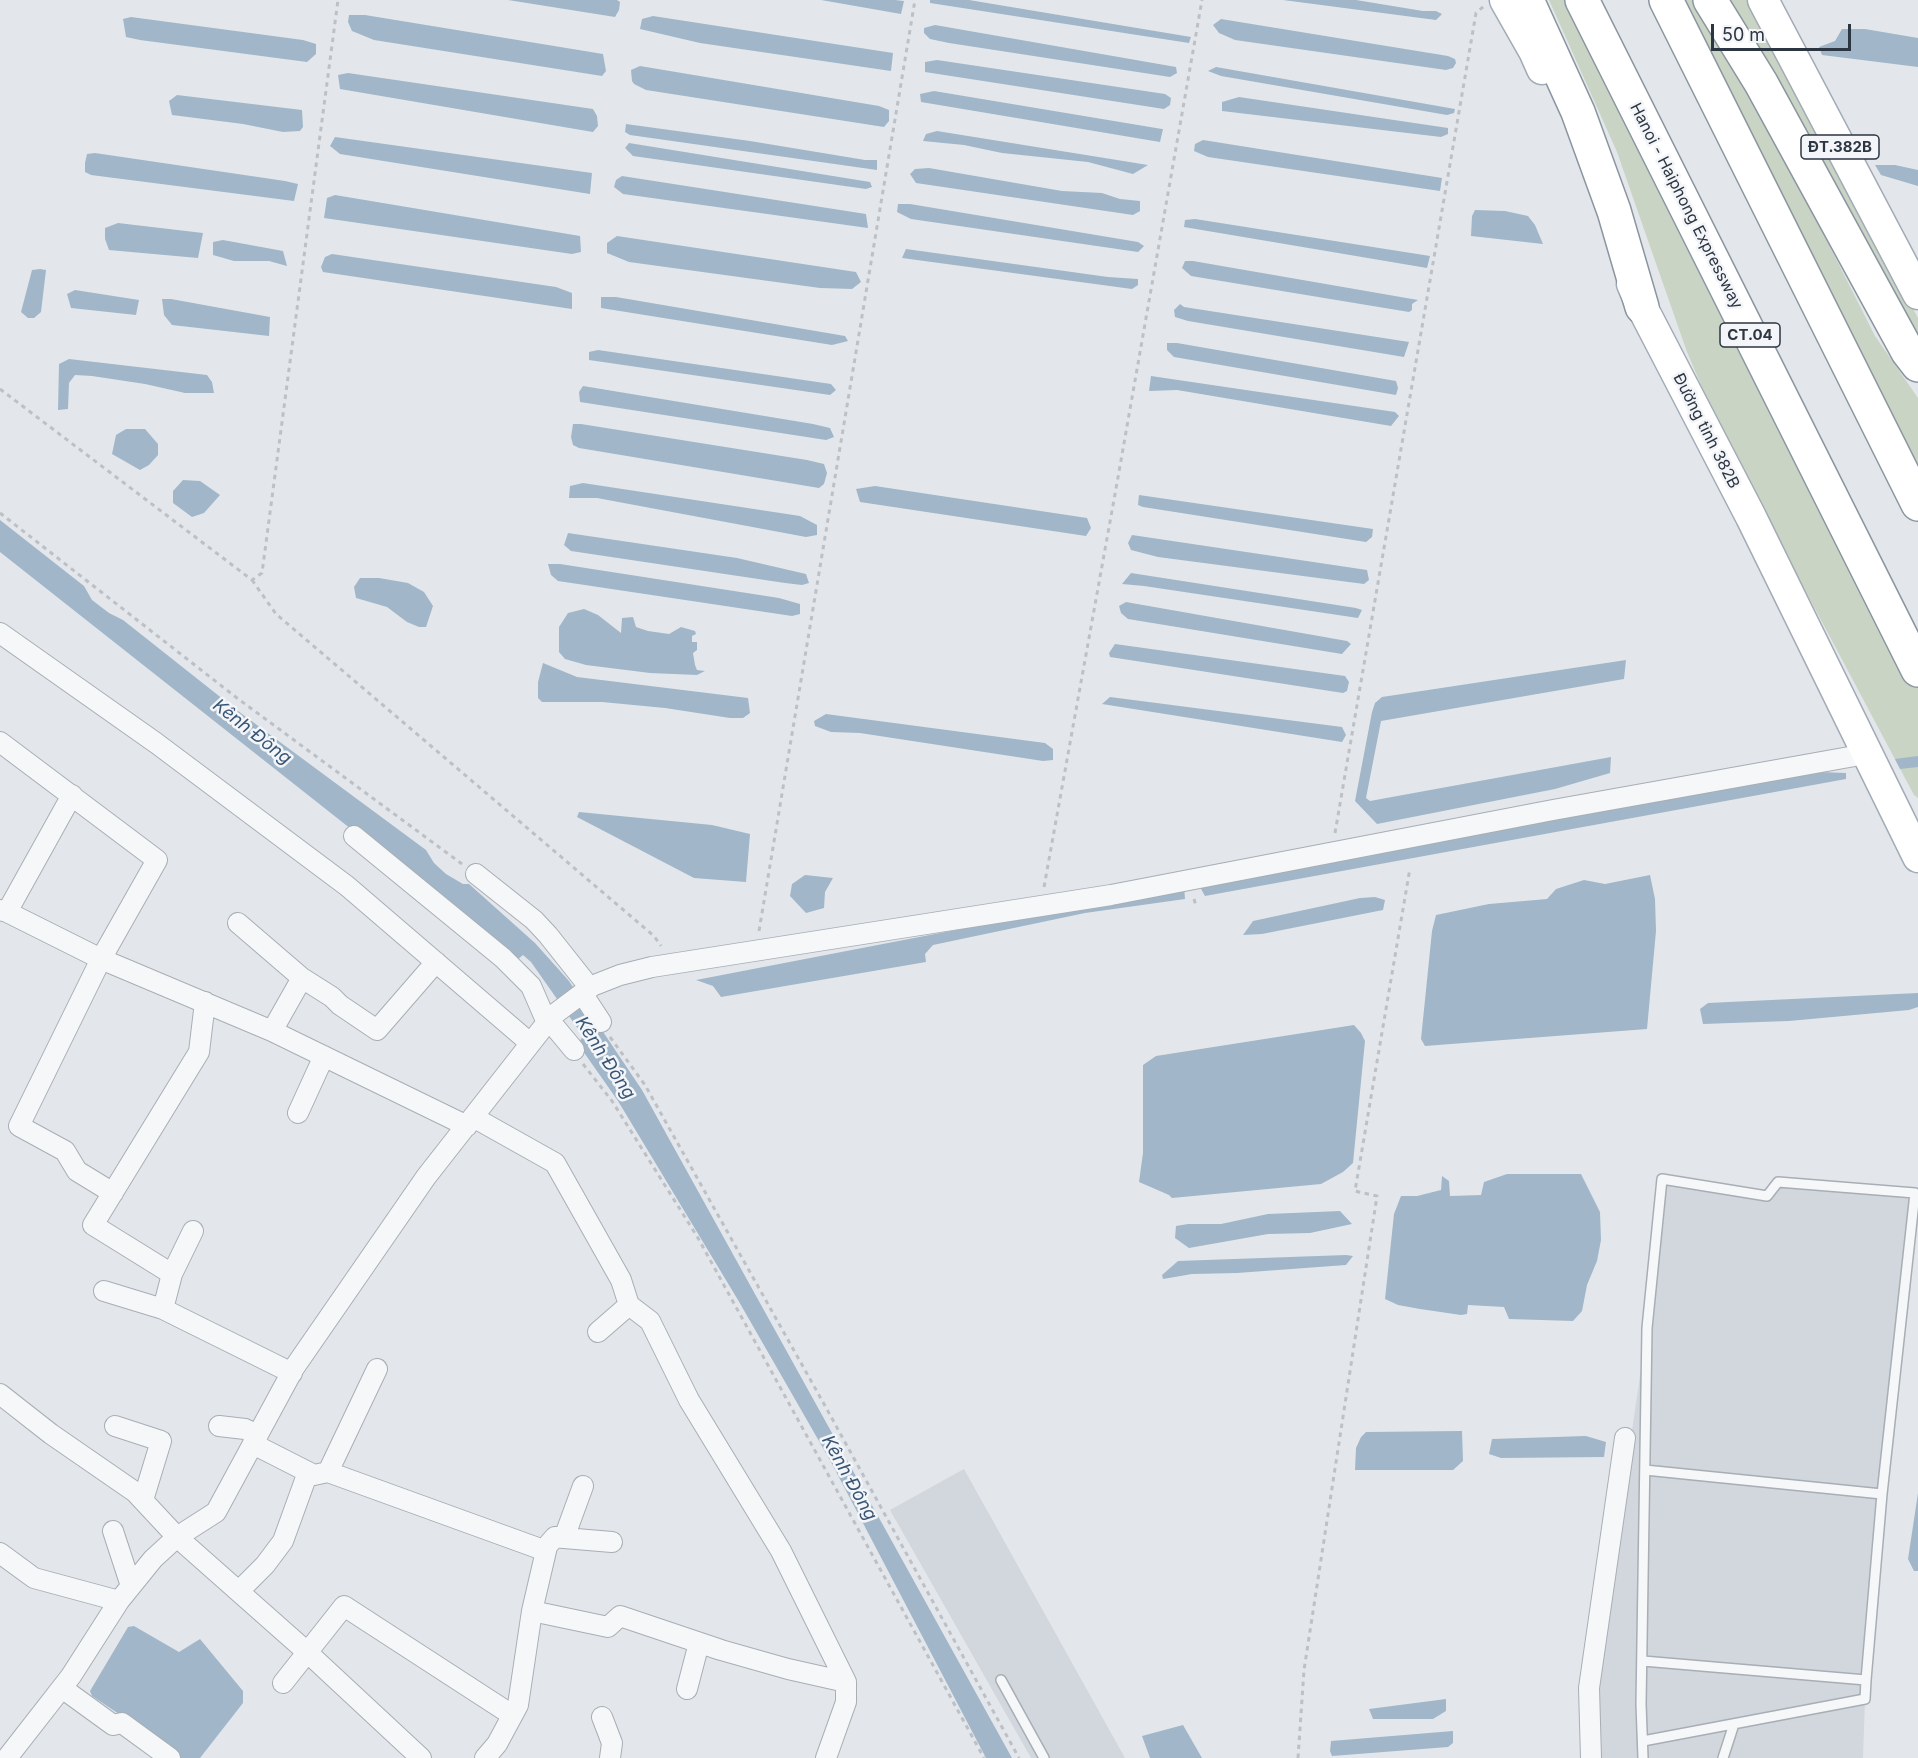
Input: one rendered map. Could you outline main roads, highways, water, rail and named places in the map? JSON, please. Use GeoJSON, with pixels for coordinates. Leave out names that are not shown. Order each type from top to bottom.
{"type":"FeatureCollection","features":[{"type":"Feature","properties":{"kind":"highway"},"geometry":{"type":"LineString","coordinates":[[1527,0],[1578,112],[1614,211],[1642,308]]}},
{"type":"Feature","properties":{"kind":"highway","name":"Hanoi - Haiphong Expressway"},"geometry":{"type":"LineString","coordinates":[[1582,0],[1918,670]]}},
{"type":"Feature","properties":{"kind":"highway"},"geometry":{"type":"LineString","coordinates":[[1666,0],[1918,504]]}},
{"type":"Feature","properties":{"kind":"highway"},"geometry":{"type":"LineString","coordinates":[[1710,0],[1761,83],[1908,352],[1918,365]]}},
{"type":"Feature","properties":{"kind":"main road","name":"ĐT.382B"},"geometry":{"type":"LineString","coordinates":[[1763,0],[1918,294]]}},
{"type":"Feature","properties":{"kind":"main road","name":"Đường tỉnh 382B"},"geometry":{"type":"LineString","coordinates":[[1497,2],[1534,51],[1642,308],[1751,517],[1866,754],[1917,852]]}},
{"type":"Feature","properties":{"kind":"water"},"geometry":{"type":"Polygon","coordinates":[[[508,0],[617,0],[620,2],[615,17],[508,0]]]}},
{"type":"Feature","properties":{"kind":"water"},"geometry":{"type":"Polygon","coordinates":[[[821,0],[895,0],[904,1],[901,14],[821,0]]]}},
{"type":"Feature","properties":{"kind":"water"},"geometry":{"type":"Polygon","coordinates":[[[930,0],[969,0],[1191,37],[1189,43],[930,3],[930,0]]]}},
{"type":"Feature","properties":{"kind":"water"},"geometry":{"type":"Polygon","coordinates":[[[1283,0],[1356,0],[1436,11],[1442,14],[1436,20],[1283,0]]]}},
{"type":"Feature","properties":{"kind":"water"},"geometry":{"type":"Polygon","coordinates":[[[349,15],[365,15],[603,54],[606,71],[602,76],[374,40],[352,31],[348,22],[349,15]]]}},
{"type":"Feature","properties":{"kind":"water"},"geometry":{"type":"Polygon","coordinates":[[[653,16],[893,53],[891,71],[700,43],[640,29],[642,19],[653,16]]]}},
{"type":"Feature","properties":{"kind":"water"},"geometry":{"type":"Polygon","coordinates":[[[131,17],[303,40],[316,44],[316,54],[307,62],[140,40],[126,37],[123,19],[131,17]]]}},
{"type":"Feature","properties":{"kind":"water"},"geometry":{"type":"Polygon","coordinates":[[[1221,19],[1448,56],[1455,59],[1456,63],[1453,68],[1446,70],[1235,40],[1219,33],[1213,25],[1221,19]]]}},
{"type":"Feature","properties":{"kind":"water"},"geometry":{"type":"Polygon","coordinates":[[[935,25],[1176,67],[1177,73],[1170,77],[949,43],[930,39],[924,33],[924,28],[935,25]]]}},
{"type":"Feature","properties":{"kind":"water"},"geometry":{"type":"Polygon","coordinates":[[[1842,29],[1865,29],[1918,38],[1918,67],[1822,55],[1819,47],[1835,41],[1842,29]]]}},
{"type":"Feature","properties":{"kind":"water"},"geometry":{"type":"Polygon","coordinates":[[[937,60],[1165,94],[1171,98],[1170,105],[1164,109],[925,72],[925,62],[937,60]]]}},
{"type":"Feature","properties":{"kind":"water"},"geometry":{"type":"Polygon","coordinates":[[[640,66],[879,106],[889,110],[889,121],[884,127],[646,90],[632,81],[631,70],[640,66]]]}},
{"type":"Feature","properties":{"kind":"water"},"geometry":{"type":"Polygon","coordinates":[[[1216,67],[1455,109],[1454,113],[1447,115],[1221,76],[1208,71],[1216,67]]]}},
{"type":"Feature","properties":{"kind":"water"},"geometry":{"type":"Polygon","coordinates":[[[348,73],[593,109],[597,116],[598,126],[593,132],[340,89],[338,75],[348,73]]]}},
{"type":"Feature","properties":{"kind":"water"},"geometry":{"type":"Polygon","coordinates":[[[934,91],[1163,129],[1160,142],[921,102],[920,94],[934,91]]]}},
{"type":"Feature","properties":{"kind":"water"},"geometry":{"type":"Polygon","coordinates":[[[177,95],[302,110],[303,127],[300,131],[283,132],[243,124],[172,115],[169,101],[177,95]]]}},
{"type":"Feature","properties":{"kind":"water"},"geometry":{"type":"Polygon","coordinates":[[[1239,97],[1448,128],[1448,134],[1441,137],[1222,111],[1222,102],[1239,97]]]}},
{"type":"Feature","properties":{"kind":"water"},"geometry":{"type":"Polygon","coordinates":[[[626,124],[877,160],[877,170],[630,135],[625,132],[626,124]]]}},
{"type":"Feature","properties":{"kind":"water"},"geometry":{"type":"Polygon","coordinates":[[[937,131],[1148,165],[1133,174],[1088,162],[1002,153],[964,145],[923,141],[926,134],[937,131]]]}},
{"type":"Feature","properties":{"kind":"water"},"geometry":{"type":"Polygon","coordinates":[[[335,137],[592,173],[590,194],[340,154],[330,146],[335,137]]]}},
{"type":"Feature","properties":{"kind":"water"},"geometry":{"type":"Polygon","coordinates":[[[1203,140],[1442,178],[1440,191],[1208,157],[1194,151],[1195,144],[1203,140]]]}},
{"type":"Feature","properties":{"kind":"water"},"geometry":{"type":"Polygon","coordinates":[[[629,143],[870,182],[872,187],[866,189],[633,156],[625,148],[629,143]]]}},
{"type":"Feature","properties":{"kind":"water"},"geometry":{"type":"Polygon","coordinates":[[[95,153],[298,184],[294,201],[91,175],[85,172],[85,163],[87,154],[95,153]]]}},
{"type":"Feature","properties":{"kind":"water"},"geometry":{"type":"Polygon","coordinates":[[[1875,165],[1895,165],[1918,170],[1918,186],[1881,175],[1875,165]]]}},
{"type":"Feature","properties":{"kind":"water"},"geometry":{"type":"Polygon","coordinates":[[[929,168],[1062,191],[1102,193],[1120,199],[1140,201],[1140,211],[1133,215],[916,183],[910,174],[915,169],[929,168]]]}},
{"type":"Feature","properties":{"kind":"water"},"geometry":{"type":"Polygon","coordinates":[[[622,176],[866,214],[868,228],[623,194],[614,187],[616,180],[622,176]]]}},
{"type":"Feature","properties":{"kind":"water"},"geometry":{"type":"Polygon","coordinates":[[[335,195],[580,236],[581,252],[572,254],[324,218],[327,198],[335,195]]]}},
{"type":"Feature","properties":{"kind":"water"},"geometry":{"type":"Polygon","coordinates":[[[898,204],[910,204],[1138,242],[1144,246],[1138,252],[911,219],[897,212],[898,204]]]}},
{"type":"Feature","properties":{"kind":"water"},"geometry":{"type":"Polygon","coordinates":[[[1475,210],[1505,211],[1528,216],[1535,225],[1543,244],[1471,236],[1472,216],[1475,210]]]}},
{"type":"Feature","properties":{"kind":"water"},"geometry":{"type":"Polygon","coordinates":[[[1195,219],[1430,256],[1427,268],[1184,227],[1185,220],[1195,219]]]}},
{"type":"Feature","properties":{"kind":"water"},"geometry":{"type":"Polygon","coordinates":[[[118,223],[203,233],[198,258],[109,250],[105,239],[105,228],[118,223]]]}},
{"type":"Feature","properties":{"kind":"water"},"geometry":{"type":"Polygon","coordinates":[[[617,236],[856,272],[861,282],[852,289],[820,288],[629,262],[607,253],[607,243],[617,236]]]}},
{"type":"Feature","properties":{"kind":"water"},"geometry":{"type":"Polygon","coordinates":[[[223,240],[283,251],[287,266],[269,261],[234,261],[213,255],[213,242],[223,240]]]}},
{"type":"Feature","properties":{"kind":"water"},"geometry":{"type":"Polygon","coordinates":[[[906,249],[1108,277],[1138,279],[1138,285],[1132,289],[902,258],[906,249]]]}},
{"type":"Feature","properties":{"kind":"water"},"geometry":{"type":"Polygon","coordinates":[[[332,254],[556,287],[572,293],[572,309],[323,272],[321,267],[325,257],[332,254]]]}},
{"type":"Feature","properties":{"kind":"water"},"geometry":{"type":"Polygon","coordinates":[[[1185,261],[1418,300],[1412,304],[1412,310],[1409,312],[1191,276],[1182,268],[1185,261]]]}},
{"type":"Feature","properties":{"kind":"water"},"geometry":{"type":"Polygon","coordinates":[[[32,270],[46,270],[41,312],[34,318],[28,318],[21,312],[32,270]]]}},
{"type":"Feature","properties":{"kind":"water"},"geometry":{"type":"Polygon","coordinates":[[[75,290],[139,300],[136,315],[71,308],[67,294],[75,290]]]}},
{"type":"Feature","properties":{"kind":"water"},"geometry":{"type":"Polygon","coordinates":[[[601,297],[616,297],[845,336],[848,341],[832,345],[601,308],[601,297]]]}},
{"type":"Feature","properties":{"kind":"water"},"geometry":{"type":"Polygon","coordinates":[[[162,299],[270,317],[269,336],[172,325],[164,315],[162,299]]]}},
{"type":"Feature","properties":{"kind":"water"},"geometry":{"type":"Polygon","coordinates":[[[1180,304],[1184,307],[1409,342],[1404,357],[1188,321],[1175,317],[1174,310],[1180,304]]]}},
{"type":"Feature","properties":{"kind":"water"},"geometry":{"type":"Polygon","coordinates":[[[1167,343],[1396,381],[1398,388],[1396,395],[1174,357],[1167,350],[1167,343]]]}},
{"type":"Feature","properties":{"kind":"water"},"geometry":{"type":"Polygon","coordinates":[[[598,350],[831,384],[836,390],[830,395],[589,360],[589,352],[598,350]]]}},
{"type":"Feature","properties":{"kind":"water"},"geometry":{"type":"Polygon","coordinates":[[[69,359],[207,375],[212,382],[214,393],[185,393],[145,384],[75,375],[69,383],[68,409],[58,410],[59,364],[69,359]]]}},
{"type":"Feature","properties":{"kind":"water"},"geometry":{"type":"Polygon","coordinates":[[[1151,376],[1395,412],[1399,416],[1391,426],[1177,390],[1149,391],[1151,376]]]}},
{"type":"Feature","properties":{"kind":"water"},"geometry":{"type":"Polygon","coordinates":[[[583,386],[813,424],[830,428],[834,437],[826,440],[580,402],[579,392],[583,386]]]}},
{"type":"Feature","properties":{"kind":"water"},"geometry":{"type":"Polygon","coordinates":[[[573,424],[807,460],[824,464],[827,473],[824,484],[819,488],[579,448],[573,445],[571,437],[573,424]]]}},
{"type":"Feature","properties":{"kind":"water"},"geometry":{"type":"Polygon","coordinates":[[[126,429],[145,429],[158,444],[158,455],[149,465],[140,470],[112,454],[116,435],[126,429]]]}},
{"type":"Feature","properties":{"kind":"water"},"geometry":{"type":"Polygon","coordinates":[[[183,480],[200,481],[220,495],[204,513],[192,517],[173,503],[173,491],[183,480]]]}},
{"type":"Feature","properties":{"kind":"water"},"geometry":{"type":"Polygon","coordinates":[[[583,483],[800,516],[817,525],[817,535],[806,537],[597,498],[569,498],[570,486],[583,483]]]}},
{"type":"Feature","properties":{"kind":"water"},"geometry":{"type":"Polygon","coordinates":[[[875,486],[1087,518],[1091,528],[1086,536],[860,502],[856,489],[875,486]]]}},
{"type":"Feature","properties":{"kind":"water"},"geometry":{"type":"Polygon","coordinates":[[[1139,495],[1373,529],[1372,537],[1366,542],[1143,507],[1138,505],[1139,495]]]}},
{"type":"Feature","properties":{"kind":"water","name":"Kênh Đông"},"geometry":{"type":"Polygon","coordinates":[[[0,520],[84,586],[92,600],[123,620],[238,711],[426,850],[434,863],[446,874],[463,884],[469,884],[535,943],[569,981],[642,1090],[1012,1758],[986,1758],[831,1462],[738,1300],[618,1101],[578,1044],[583,1036],[531,962],[523,955],[517,960],[0,552],[0,520]]]}},
{"type":"Feature","properties":{"kind":"water"},"geometry":{"type":"Polygon","coordinates":[[[568,533],[737,558],[806,574],[809,583],[802,585],[785,583],[571,551],[564,545],[568,533]]]}},
{"type":"Feature","properties":{"kind":"water"},"geometry":{"type":"Polygon","coordinates":[[[1132,535],[1367,570],[1369,580],[1364,584],[1158,557],[1131,550],[1128,543],[1132,535]]]}},
{"type":"Feature","properties":{"kind":"water"},"geometry":{"type":"Polygon","coordinates":[[[548,564],[779,598],[800,604],[800,614],[792,616],[558,581],[551,575],[548,564]]]}},
{"type":"Feature","properties":{"kind":"water"},"geometry":{"type":"Polygon","coordinates":[[[1131,573],[1362,610],[1358,618],[1122,584],[1131,573]]]}},
{"type":"Feature","properties":{"kind":"water"},"geometry":{"type":"Polygon","coordinates":[[[360,578],[379,578],[408,583],[424,592],[433,606],[426,627],[407,622],[387,607],[356,598],[354,587],[360,578]]]}},
{"type":"Feature","properties":{"kind":"water"},"geometry":{"type":"Polygon","coordinates":[[[1126,602],[1347,641],[1351,644],[1342,654],[1128,619],[1121,613],[1119,606],[1126,602]]]}},
{"type":"Feature","properties":{"kind":"water"},"geometry":{"type":"Polygon","coordinates":[[[584,609],[598,615],[621,633],[622,618],[633,617],[636,627],[648,631],[669,634],[681,627],[695,631],[692,642],[697,642],[697,650],[693,653],[695,665],[697,670],[705,671],[697,675],[650,673],[586,665],[565,659],[559,652],[559,627],[568,613],[584,609]]]}},
{"type":"Feature","properties":{"kind":"water"},"geometry":{"type":"Polygon","coordinates":[[[1115,644],[1345,676],[1349,682],[1347,691],[1343,693],[1110,657],[1109,653],[1115,644]]]}},
{"type":"Feature","properties":{"kind":"water"},"geometry":{"type":"Polygon","coordinates":[[[1626,660],[1624,679],[1381,721],[1366,798],[1370,801],[1611,757],[1610,773],[1555,789],[1377,824],[1355,801],[1372,712],[1375,703],[1382,697],[1626,660]]]}},
{"type":"Feature","properties":{"kind":"water"},"geometry":{"type":"Polygon","coordinates":[[[543,663],[577,677],[748,698],[750,713],[743,718],[730,718],[665,708],[602,702],[542,702],[538,698],[538,682],[543,663]]]}},
{"type":"Feature","properties":{"kind":"water"},"geometry":{"type":"Polygon","coordinates":[[[1110,697],[1342,727],[1346,735],[1342,742],[1102,704],[1110,697]]]}},
{"type":"Feature","properties":{"kind":"water"},"geometry":{"type":"Polygon","coordinates":[[[826,714],[1045,743],[1053,749],[1053,760],[1043,761],[860,733],[831,732],[815,726],[814,721],[826,714]]]}},
{"type":"Feature","properties":{"kind":"water"},"geometry":{"type":"Polygon","coordinates":[[[1918,756],[1918,767],[1900,769],[1895,759],[1918,756]]]}},
{"type":"Feature","properties":{"kind":"water"},"geometry":{"type":"Polygon","coordinates":[[[1819,772],[1846,773],[1846,779],[1205,896],[1201,889],[1205,884],[1580,811],[1819,772]]]}},
{"type":"Feature","properties":{"kind":"water"},"geometry":{"type":"Polygon","coordinates":[[[579,812],[712,825],[750,834],[746,882],[694,878],[577,817],[579,812]]]}},
{"type":"Feature","properties":{"kind":"water"},"geometry":{"type":"Polygon","coordinates":[[[805,875],[833,878],[825,892],[824,908],[806,913],[790,896],[792,884],[805,875]]]}},
{"type":"Feature","properties":{"kind":"water"},"geometry":{"type":"Polygon","coordinates":[[[1650,875],[1655,899],[1656,931],[1647,1029],[1425,1046],[1421,1039],[1432,931],[1436,915],[1489,904],[1547,899],[1556,889],[1584,880],[1605,884],[1650,875]]]}},
{"type":"Feature","properties":{"kind":"water"},"geometry":{"type":"Polygon","coordinates":[[[1184,886],[1185,899],[1085,913],[933,945],[925,954],[926,962],[721,997],[713,986],[696,980],[1184,886]]]}},
{"type":"Feature","properties":{"kind":"water"},"geometry":{"type":"Polygon","coordinates":[[[1375,897],[1385,900],[1383,910],[1262,934],[1243,935],[1253,921],[1360,898],[1375,897]]]}},
{"type":"Feature","properties":{"kind":"water"},"geometry":{"type":"Polygon","coordinates":[[[1918,993],[1918,1007],[1909,1010],[1789,1021],[1703,1024],[1700,1009],[1708,1003],[1918,993]]]}},
{"type":"Feature","properties":{"kind":"water"},"geometry":{"type":"Polygon","coordinates":[[[1354,1025],[1365,1041],[1353,1163],[1343,1172],[1321,1184],[1172,1198],[1139,1182],[1143,1153],[1143,1065],[1156,1056],[1354,1025]]]}},
{"type":"Feature","properties":{"kind":"water"},"geometry":{"type":"Polygon","coordinates":[[[1507,1174],[1581,1174],[1600,1212],[1601,1240],[1597,1261],[1587,1285],[1582,1311],[1573,1321],[1509,1319],[1504,1307],[1468,1305],[1467,1314],[1461,1315],[1398,1305],[1385,1299],[1394,1214],[1401,1196],[1417,1196],[1441,1190],[1442,1176],[1449,1181],[1450,1196],[1481,1195],[1484,1182],[1507,1174]]]}},
{"type":"Feature","properties":{"kind":"water"},"geometry":{"type":"Polygon","coordinates":[[[1340,1211],[1352,1224],[1310,1233],[1268,1234],[1189,1248],[1175,1238],[1176,1226],[1188,1224],[1221,1224],[1268,1214],[1340,1211]]]}},
{"type":"Feature","properties":{"kind":"water"},"geometry":{"type":"Polygon","coordinates":[[[1353,1256],[1346,1265],[1192,1274],[1163,1279],[1162,1275],[1178,1261],[1353,1256]]]}},
{"type":"Feature","properties":{"kind":"water"},"geometry":{"type":"Polygon","coordinates":[[[1462,1431],[1463,1461],[1453,1470],[1355,1470],[1356,1448],[1366,1432],[1462,1431]]]}},
{"type":"Feature","properties":{"kind":"water"},"geometry":{"type":"Polygon","coordinates":[[[1586,1436],[1606,1442],[1604,1457],[1501,1458],[1489,1454],[1492,1439],[1586,1436]]]}},
{"type":"Feature","properties":{"kind":"water"},"geometry":{"type":"Polygon","coordinates":[[[1918,1493],[1918,1571],[1914,1571],[1908,1559],[1918,1493]]]}},
{"type":"Feature","properties":{"kind":"water"},"geometry":{"type":"Polygon","coordinates":[[[134,1626],[179,1652],[200,1639],[243,1691],[243,1703],[200,1758],[175,1758],[140,1728],[92,1696],[90,1691],[128,1627],[134,1626]]]}},
{"type":"Feature","properties":{"kind":"water"},"geometry":{"type":"Polygon","coordinates":[[[1446,1699],[1446,1711],[1433,1719],[1373,1719],[1369,1709],[1446,1699]]]}},
{"type":"Feature","properties":{"kind":"water"},"geometry":{"type":"Polygon","coordinates":[[[1183,1725],[1202,1758],[1150,1758],[1142,1736],[1183,1725]]]}},
{"type":"Feature","properties":{"kind":"water"},"geometry":{"type":"Polygon","coordinates":[[[1453,1731],[1453,1743],[1448,1747],[1332,1756],[1330,1751],[1331,1741],[1453,1731]]]}}]}
